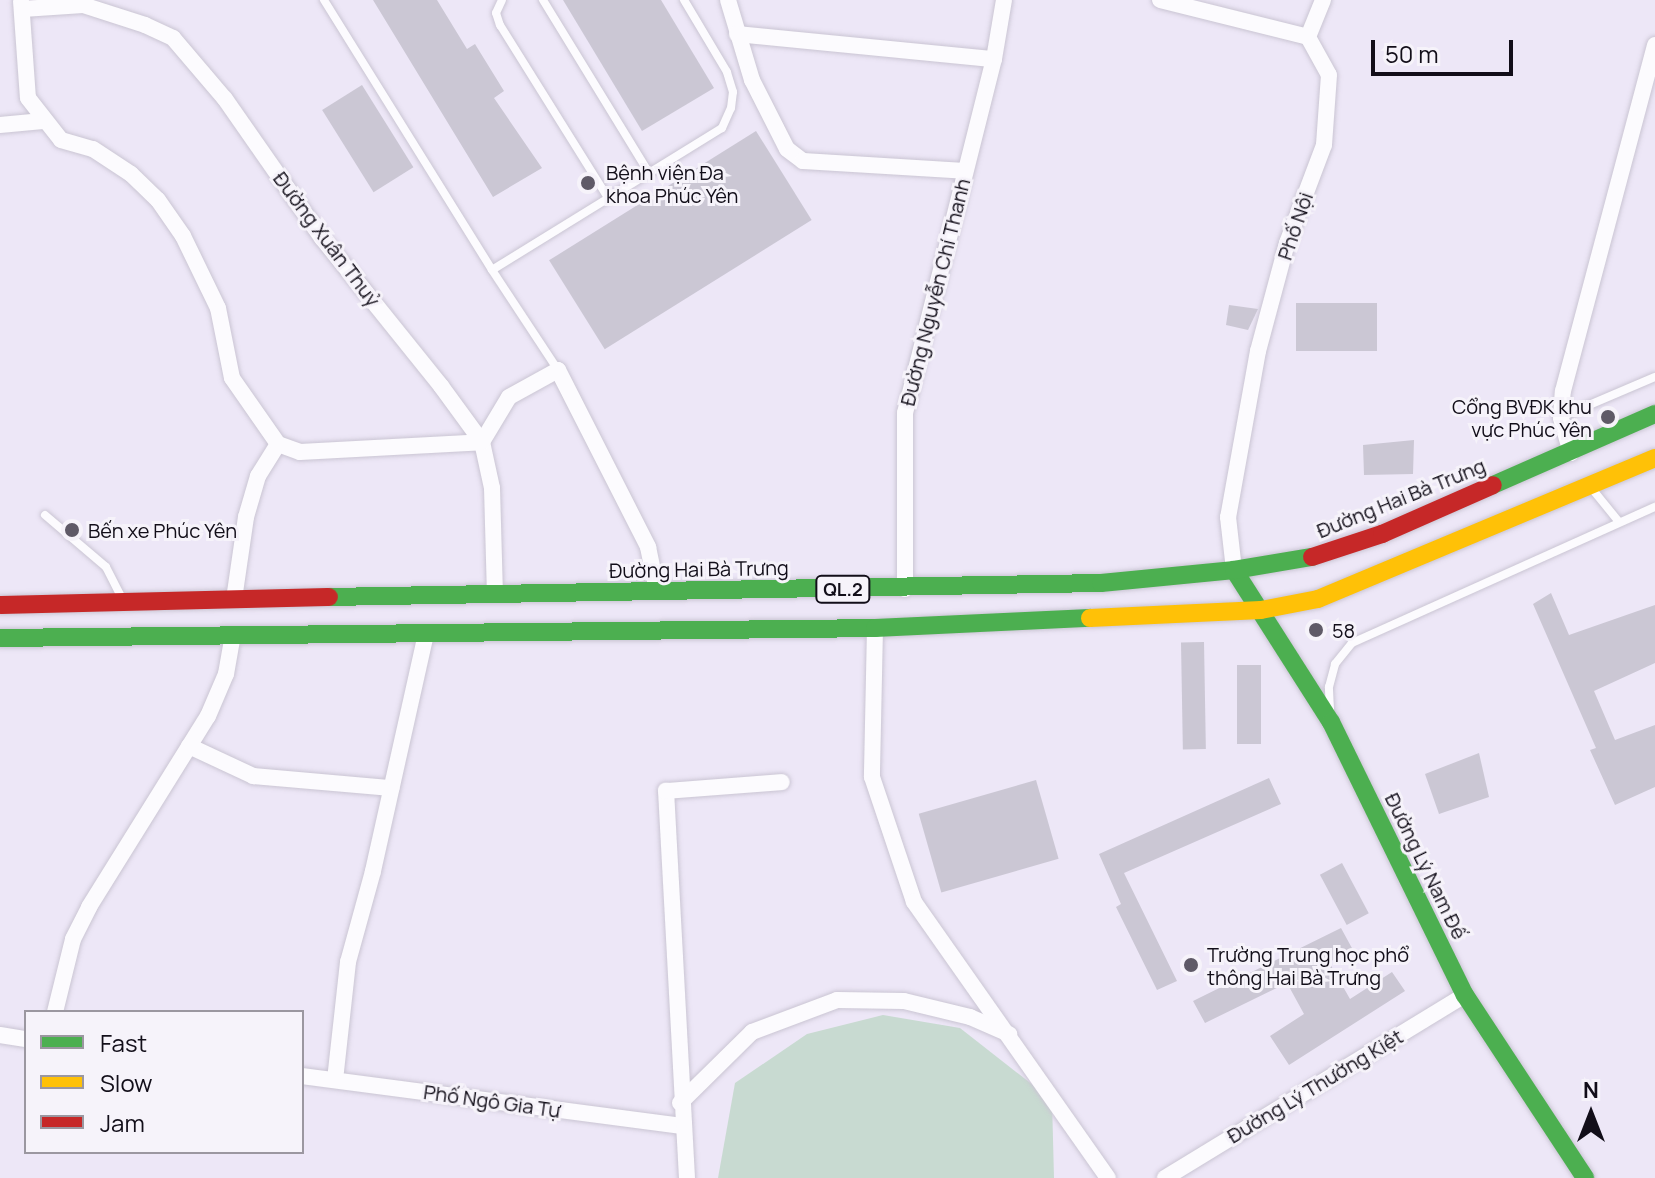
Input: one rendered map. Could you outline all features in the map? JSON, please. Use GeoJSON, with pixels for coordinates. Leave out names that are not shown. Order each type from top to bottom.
{"type":"FeatureCollection","features":[{"type":"Feature","properties":{"kind":"main road","name":"Đường Hai Bà Trưng"},"geometry":{"type":"LineString","coordinates":[[0,638],[426,633],[905,589],[1101,583],[1234,570],[1299,561],[1382,534],[1655,414]]}},
{"type":"Feature","properties":{"kind":"main road"},"geometry":{"type":"LineString","coordinates":[[1571,453],[1590,486]]}},
{"type":"Feature","properties":{"kind":"main road","name":"Đường Hai Bà Trưng"},"geometry":{"type":"LineString","coordinates":[[0,605],[495,595],[875,628],[1261,610],[1318,599],[1655,458]]}},
{"type":"Feature","properties":{"kind":"main road","name":"Đường Lý Nam Đế"},"geometry":{"type":"LineString","coordinates":[[1234,570],[1331,722],[1465,995],[1585,1178]]}},
{"type":"Feature","properties":{"kind":"street"},"geometry":{"type":"LineString","coordinates":[[728,0],[752,80],[787,149],[803,161],[965,171]]}},
{"type":"Feature","properties":{"kind":"street","name":"Đường Nguyễn Chí Thanh"},"geometry":{"type":"LineString","coordinates":[[905,589],[905,413],[994,59],[1004,0]]}},
{"type":"Feature","properties":{"kind":"street"},"geometry":{"type":"LineString","coordinates":[[1160,0],[1197,5],[1308,37],[1323,0]]}},
{"type":"Feature","properties":{"kind":"street"},"geometry":{"type":"LineString","coordinates":[[22,5],[28,98],[43,121],[61,140],[93,149],[131,174],[158,200],[183,236],[218,308],[232,378],[278,444],[300,452],[482,442],[509,397],[558,370],[648,547],[658,610]]}},
{"type":"Feature","properties":{"kind":"street","name":"Đường Xuân Thuỷ"},"geometry":{"type":"LineString","coordinates":[[22,5],[83,5],[145,25],[173,38],[225,99],[322,238],[482,442],[489,462],[492,488],[495,595]]}},
{"type":"Feature","properties":{"kind":"street"},"geometry":{"type":"LineString","coordinates":[[737,34],[994,59]]}},
{"type":"Feature","properties":{"kind":"street","name":"Phố Nội"},"geometry":{"type":"LineString","coordinates":[[1234,570],[1228,517],[1258,351],[1287,243],[1324,145],[1329,75],[1308,37]]}},
{"type":"Feature","properties":{"kind":"street"},"geometry":{"type":"LineString","coordinates":[[1571,453],[1561,417],[1563,391],[1655,45]]}},
{"type":"Feature","properties":{"kind":"street"},"geometry":{"type":"LineString","coordinates":[[0,125],[43,121]]}},
{"type":"Feature","properties":{"kind":"street"},"geometry":{"type":"LineString","coordinates":[[234,599],[246,517],[258,476],[278,444]]}},
{"type":"Feature","properties":{"kind":"street"},"geometry":{"type":"LineString","coordinates":[[875,628],[872,777],[914,902],[1108,1178]]}},
{"type":"Feature","properties":{"kind":"street"},"geometry":{"type":"LineString","coordinates":[[335,1080],[348,962],[426,633]]}},
{"type":"Feature","properties":{"kind":"street"},"geometry":{"type":"LineString","coordinates":[[55,1010],[73,939],[89,907],[208,716],[226,674],[233,636]]}},
{"type":"Feature","properties":{"kind":"street"},"geometry":{"type":"LineString","coordinates":[[189,746],[253,776],[391,788]]}},
{"type":"Feature","properties":{"kind":"street"},"geometry":{"type":"LineString","coordinates":[[687,1178],[680,1103],[666,791],[782,782]]}},
{"type":"Feature","properties":{"kind":"street","name":"Đường Lý Thường Kiệt"},"geometry":{"type":"LineString","coordinates":[[1165,1178],[1465,995]]}},
{"type":"Feature","properties":{"kind":"street"},"geometry":{"type":"LineString","coordinates":[[680,1103],[752,1032],[837,1000],[904,1001],[970,1017],[1009,1034]]}},
{"type":"Feature","properties":{"kind":"street"},"geometry":{"type":"LineString","coordinates":[[0,1035],[24,1039]]}},
{"type":"Feature","properties":{"kind":"street","name":"Phố Ngô Gia Tự"},"geometry":{"type":"LineString","coordinates":[[304,1076],[682,1126]]}},
{"type":"Feature","properties":{"kind":"lane"},"geometry":{"type":"LineString","coordinates":[[324,0],[558,370]]}},
{"type":"Feature","properties":{"kind":"lane"},"geometry":{"type":"LineString","coordinates":[[502,0],[496,13],[500,25],[608,198]]}},
{"type":"Feature","properties":{"kind":"lane"},"geometry":{"type":"LineString","coordinates":[[543,0],[649,173]]}},
{"type":"Feature","properties":{"kind":"lane"},"geometry":{"type":"LineString","coordinates":[[492,270],[722,128],[731,108],[733,92],[727,72],[684,0]]}},
{"type":"Feature","properties":{"kind":"lane"},"geometry":{"type":"LineString","coordinates":[[1561,417],[1655,377]]}},
{"type":"Feature","properties":{"kind":"lane"},"geometry":{"type":"LineString","coordinates":[[1590,486],[1619,522]]}},
{"type":"Feature","properties":{"kind":"lane"},"geometry":{"type":"LineString","coordinates":[[1331,722],[1329,687],[1335,664],[1352,643],[1655,507]]}},
{"type":"Feature","properties":{"kind":"lane"},"geometry":{"type":"LineString","coordinates":[[45,515],[106,567],[124,602]]}},
{"type":"Feature","properties":{"kind":"green space"},"geometry":{"type":"Polygon","coordinates":[[[883,1015],[960,1028],[1052,1100],[1054,1178],[718,1178],[735,1083],[807,1034],[883,1015]]]}},
{"type":"Feature","properties":{"kind":"building"},"geometry":{"type":"Polygon","coordinates":[[[373,0],[437,0],[467,49],[475,44],[504,91],[494,98],[542,168],[493,197],[373,0]]]}},
{"type":"Feature","properties":{"kind":"building"},"geometry":{"type":"Polygon","coordinates":[[[563,0],[661,0],[714,88],[642,131],[563,0]]]}},
{"type":"Feature","properties":{"kind":"building"},"geometry":{"type":"Polygon","coordinates":[[[362,85],[413,167],[374,192],[322,110],[362,85]]]}},
{"type":"Feature","properties":{"kind":"building"},"geometry":{"type":"Polygon","coordinates":[[[756,131],[812,220],[605,349],[549,260],[756,131]]]}},
{"type":"Feature","properties":{"kind":"building"},"geometry":{"type":"Polygon","coordinates":[[[1296,303],[1377,303],[1377,351],[1296,351],[1296,303]]]}},
{"type":"Feature","properties":{"kind":"building"},"geometry":{"type":"Polygon","coordinates":[[[1229,305],[1258,309],[1248,330],[1226,325],[1229,305]]]}},
{"type":"Feature","properties":{"kind":"building"},"geometry":{"type":"Polygon","coordinates":[[[1414,440],[1413,474],[1364,475],[1363,445],[1414,440]]]}},
{"type":"Feature","properties":{"kind":"building"},"geometry":{"type":"Polygon","coordinates":[[[1551,593],[1569,635],[1655,605],[1655,663],[1594,691],[1615,740],[1655,725],[1655,787],[1615,805],[1590,750],[1596,748],[1533,604],[1551,593]]]}},
{"type":"Feature","properties":{"kind":"building"},"geometry":{"type":"Polygon","coordinates":[[[1181,642],[1204,642],[1206,749],[1183,749],[1181,642]]]}},
{"type":"Feature","properties":{"kind":"building"},"geometry":{"type":"Polygon","coordinates":[[[1237,665],[1261,665],[1261,744],[1237,744],[1237,665]]]}},
{"type":"Feature","properties":{"kind":"building"},"geometry":{"type":"Polygon","coordinates":[[[1479,753],[1489,797],[1439,814],[1425,774],[1479,753]]]}},
{"type":"Feature","properties":{"kind":"building"},"geometry":{"type":"Polygon","coordinates":[[[1269,778],[1281,804],[1124,873],[1177,981],[1157,990],[1116,907],[1121,904],[1099,854],[1269,778]]]}},
{"type":"Feature","properties":{"kind":"building"},"geometry":{"type":"Polygon","coordinates":[[[1036,780],[1059,859],[941,892],[919,814],[1036,780]]]}},
{"type":"Feature","properties":{"kind":"building"},"geometry":{"type":"Polygon","coordinates":[[[1342,863],[1369,913],[1347,925],[1320,875],[1342,863]]]}},
{"type":"Feature","properties":{"kind":"building"},"geometry":{"type":"Polygon","coordinates":[[[1341,928],[1353,950],[1329,962],[1350,999],[1392,972],[1405,991],[1289,1065],[1270,1036],[1304,1014],[1287,983],[1205,1023],[1193,1001],[1341,928]]]}},
{"type":"Feature","properties":{"kind":"traffic: fast"},"geometry":{"type":"LineString","coordinates":[[1493,485],[1655,414]]}},
{"type":"Feature","properties":{"kind":"traffic: fast"},"geometry":{"type":"LineString","coordinates":[[329,597],[1101,583],[1234,570],[1312,557]]}},
{"type":"Feature","properties":{"kind":"traffic: fast"},"geometry":{"type":"LineString","coordinates":[[1234,570],[1331,722],[1465,995],[1585,1178]]}},
{"type":"Feature","properties":{"kind":"traffic: fast"},"geometry":{"type":"LineString","coordinates":[[0,638],[875,628],[1090,618]]}},
{"type":"Feature","properties":{"kind":"traffic: slow"},"geometry":{"type":"LineString","coordinates":[[1090,618],[1261,610],[1318,599],[1655,458]]}},
{"type":"Feature","properties":{"kind":"traffic: jam"},"geometry":{"type":"LineString","coordinates":[[1312,557],[1382,534],[1493,485]]}},
{"type":"Feature","properties":{"kind":"traffic: jam"},"geometry":{"type":"LineString","coordinates":[[0,605],[329,597]]}},
{"type":"Feature","properties":{"kind":"place","name":"Bệnh viện Đa khoa Phúc Yên"},"geometry":{"type":"Point","coordinates":[588,183]}},
{"type":"Feature","properties":{"kind":"place","name":"Cổng BVĐK khu vực Phúc Yên"},"geometry":{"type":"Point","coordinates":[1608,417]}},
{"type":"Feature","properties":{"kind":"place","name":"Bến xe Phúc Yên"},"geometry":{"type":"Point","coordinates":[72,530]}},
{"type":"Feature","properties":{"kind":"place","name":"58"},"geometry":{"type":"Point","coordinates":[1316,630]}},
{"type":"Feature","properties":{"kind":"place","name":"Trường Trung học phổ thông Hai Bà Trưng"},"geometry":{"type":"Point","coordinates":[1191,965]}}]}
